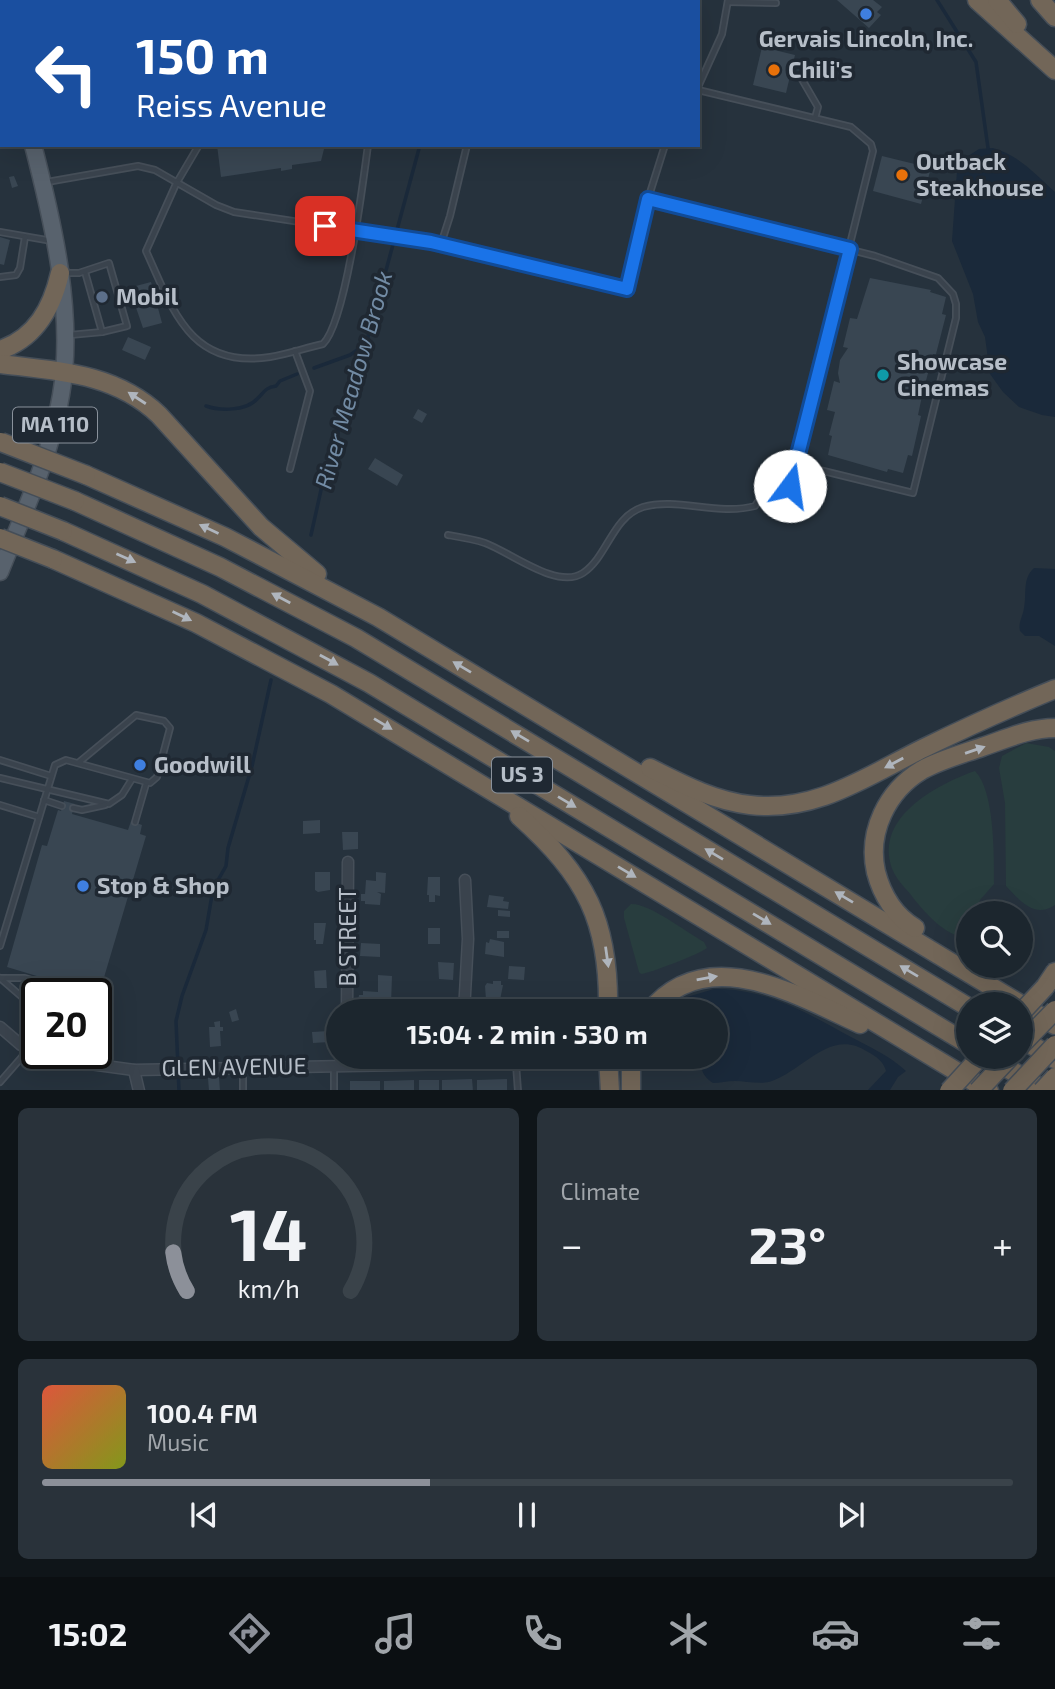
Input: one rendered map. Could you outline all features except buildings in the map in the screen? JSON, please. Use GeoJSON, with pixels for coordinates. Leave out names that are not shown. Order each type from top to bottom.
{"type":"FeatureCollection","features":[{"type":"Feature","properties":{"kind":"highway"},"geometry":{"type":"LineString","coordinates":[[977,0],[1055,69]]}},
{"type":"Feature","properties":{"kind":"highway"},"geometry":{"type":"LineString","coordinates":[[997,0],[1055,69]]}},
{"type":"Feature","properties":{"kind":"highway"},"geometry":{"type":"LineString","coordinates":[[1040,0],[1055,17]]}},
{"type":"Feature","properties":{"kind":"highway"},"geometry":{"type":"LineString","coordinates":[[0,350],[19,342],[36,327],[53,299],[60,273]]}},
{"type":"Feature","properties":{"kind":"highway"},"geometry":{"type":"LineString","coordinates":[[0,365],[64,372],[118,387],[150,406],[273,539],[307,567],[378,617]]}},
{"type":"Feature","properties":{"kind":"highway"},"geometry":{"type":"LineString","coordinates":[[1,441],[86,475],[225,537],[378,617],[1055,1025]]}},
{"type":"Feature","properties":{"kind":"highway","name":"US 3"},"geometry":{"type":"LineString","coordinates":[[0,472],[75,501],[220,566],[367,645],[956,1000]]}},
{"type":"Feature","properties":{"kind":"highway","name":"US 3"},"geometry":{"type":"LineString","coordinates":[[0,506],[64,531],[190,588],[358,676],[956,1037]]}},
{"type":"Feature","properties":{"kind":"highway"},"geometry":{"type":"LineString","coordinates":[[0,538],[152,602],[264,658],[364,713],[989,1090]]}},
{"type":"Feature","properties":{"kind":"highway"},"geometry":{"type":"LineString","coordinates":[[542,715],[698,791],[725,801],[763,806],[800,804],[824,798],[955,733],[1055,689]]}},
{"type":"Feature","properties":{"kind":"highway"},"geometry":{"type":"LineString","coordinates":[[955,733],[1055,701]]}},
{"type":"Feature","properties":{"kind":"highway"},"geometry":{"type":"LineString","coordinates":[[945,957],[923,934],[905,922],[883,891],[874,857],[880,818],[899,789],[924,769],[1025,733],[1055,728]]}},
{"type":"Feature","properties":{"kind":"highway"},"geometry":{"type":"LineString","coordinates":[[464,773],[536,832],[581,886],[606,946],[608,999]]}},
{"type":"Feature","properties":{"kind":"highway"},"geometry":{"type":"LineString","coordinates":[[661,999],[692,981],[715,976],[744,978],[788,991],[952,1068]]}},
{"type":"Feature","properties":{"kind":"highway"},"geometry":{"type":"LineString","coordinates":[[1033,1000],[1052,979]]}},
{"type":"Feature","properties":{"kind":"highway"},"geometry":{"type":"LineString","coordinates":[[1033,1033],[1055,1010]]}},
{"type":"Feature","properties":{"kind":"highway"},"geometry":{"type":"LineString","coordinates":[[1012,1090],[1055,1045]]}},
{"type":"Feature","properties":{"kind":"highway"},"geometry":{"type":"LineString","coordinates":[[1033,1046],[1055,1059]]}},
{"type":"Feature","properties":{"kind":"highway"},"geometry":{"type":"LineString","coordinates":[[609,1069],[610,1090]]}},
{"type":"Feature","properties":{"kind":"highway"},"geometry":{"type":"LineString","coordinates":[[631,1069],[631,1090]]}},
{"type":"Feature","properties":{"kind":"highway"},"geometry":{"type":"LineString","coordinates":[[949,1090],[969,1069]]}},
{"type":"Feature","properties":{"kind":"highway"},"geometry":{"type":"LineString","coordinates":[[978,1090],[998,1069]]}},
{"type":"Feature","properties":{"kind":"highway"},"geometry":{"type":"LineString","coordinates":[[1009,1069],[1043,1090],[1055,1077]]}},
{"type":"Feature","properties":{"kind":"main road","name":"MA 110"},"geometry":{"type":"LineString","coordinates":[[0,572],[47,453],[58,414],[64,372],[66,335],[60,273],[34,147]]}},
{"type":"Feature","properties":{"kind":"street","name":"B STREET"},"geometry":{"type":"LineString","coordinates":[[347,999],[348,862]]}},
{"type":"Feature","properties":{"kind":"street"},"geometry":{"type":"LineString","coordinates":[[465,880],[468,939],[465,999]]}},
{"type":"Feature","properties":{"kind":"street","name":"GLEN AVENUE"},"geometry":{"type":"LineString","coordinates":[[0,1027],[21,1042]]}},
{"type":"Feature","properties":{"kind":"street","name":"GLEN AVENUE"},"geometry":{"type":"LineString","coordinates":[[112,1066],[134,1070],[326,1065]]}},
{"type":"Feature","properties":{"kind":"street"},"geometry":{"type":"LineString","coordinates":[[134,1070],[139,1090]]}},
{"type":"Feature","properties":{"kind":"lane"},"geometry":{"type":"LineString","coordinates":[[700,84],[722,34],[728,1],[776,3]]}},
{"type":"Feature","properties":{"kind":"lane"},"geometry":{"type":"LineString","coordinates":[[800,76],[818,107],[815,118]]}},
{"type":"Feature","properties":{"kind":"lane"},"geometry":{"type":"LineString","coordinates":[[700,89],[851,127],[871,144],[873,150],[790,486]]}},
{"type":"Feature","properties":{"kind":"lane"},"geometry":{"type":"LineString","coordinates":[[198,147],[176,184],[146,251],[175,314],[189,333],[221,355],[259,358],[323,344],[330,336],[356,231],[368,147]]}},
{"type":"Feature","properties":{"kind":"lane"},"geometry":{"type":"LineString","coordinates":[[441,244],[466,147]]}},
{"type":"Feature","properties":{"kind":"lane"},"geometry":{"type":"LineString","coordinates":[[43,183],[138,166],[155,170],[176,184],[234,212],[441,244],[627,289],[663,147]]}},
{"type":"Feature","properties":{"kind":"lane"},"geometry":{"type":"LineString","coordinates":[[648,199],[875,256],[938,278],[953,294],[956,318],[913,493],[795,464]]}},
{"type":"Feature","properties":{"kind":"lane"},"geometry":{"type":"LineString","coordinates":[[0,233],[53,242]]}},
{"type":"Feature","properties":{"kind":"lane"},"geometry":{"type":"LineString","coordinates":[[0,277],[16,275],[20,268],[25,237]]}},
{"type":"Feature","properties":{"kind":"lane"},"geometry":{"type":"LineString","coordinates":[[60,273],[85,271],[109,263],[127,326],[102,332],[66,335]]}},
{"type":"Feature","properties":{"kind":"lane"},"geometry":{"type":"LineString","coordinates":[[85,271],[102,332]]}},
{"type":"Feature","properties":{"kind":"lane"},"geometry":{"type":"LineString","coordinates":[[290,469],[310,391],[295,351]]}},
{"type":"Feature","properties":{"kind":"lane"},"geometry":{"type":"LineString","coordinates":[[448,535],[486,544],[548,574],[567,578],[577,576],[591,566],[619,525],[639,508],[669,505],[731,510],[755,506],[763,494]]}},
{"type":"Feature","properties":{"kind":"lane"},"geometry":{"type":"LineString","coordinates":[[0,946],[54,767],[61,761],[78,763],[146,784],[153,782],[170,730],[166,722],[144,715],[132,717],[78,763]]}},
{"type":"Feature","properties":{"kind":"lane"},"geometry":{"type":"LineString","coordinates":[[0,760],[51,776]]}},
{"type":"Feature","properties":{"kind":"lane"},"geometry":{"type":"LineString","coordinates":[[0,778],[109,804]]}},
{"type":"Feature","properties":{"kind":"lane"},"geometry":{"type":"LineString","coordinates":[[73,808],[82,810],[109,804],[122,795],[132,779]]}},
{"type":"Feature","properties":{"kind":"lane"},"geometry":{"type":"LineString","coordinates":[[135,822],[146,784]]}},
{"type":"Feature","properties":{"kind":"lane"},"geometry":{"type":"LineString","coordinates":[[44,800],[62,806]]}},
{"type":"Feature","properties":{"kind":"lane"},"geometry":{"type":"LineString","coordinates":[[0,805],[38,817]]}},
{"type":"Feature","properties":{"kind":"lane"},"geometry":{"type":"LineString","coordinates":[[0,978],[21,978]]}},
{"type":"Feature","properties":{"kind":"lane"},"geometry":{"type":"LineString","coordinates":[[0,978],[21,996]]}},
{"type":"Feature","properties":{"kind":"lane"},"geometry":{"type":"LineString","coordinates":[[0,1083],[21,1064]]}},
{"type":"Feature","properties":{"kind":"lane"},"geometry":{"type":"LineString","coordinates":[[243,1067],[243,1090]]}},
{"type":"Feature","properties":{"kind":"lane"},"geometry":{"type":"LineString","coordinates":[[334,1069],[334,1090]]}},
{"type":"Feature","properties":{"kind":"lane"},"geometry":{"type":"LineString","coordinates":[[516,1069],[518,1090]]}},
{"type":"Feature","properties":{"kind":"green space"},"geometry":{"type":"Polygon","coordinates":[[[1026,743],[1049,747],[1055,751],[1055,905],[1048,909],[1033,908],[1033,901],[1022,901],[1006,886],[1005,803],[999,768],[1002,756],[1026,743]]]}},
{"type":"Feature","properties":{"kind":"green space"},"geometry":{"type":"Polygon","coordinates":[[[975,771],[982,780],[990,808],[994,884],[980,901],[956,901],[956,935],[936,923],[896,877],[889,854],[891,837],[899,821],[911,807],[925,795],[975,771]]]}},
{"type":"Feature","properties":{"kind":"green space"},"geometry":{"type":"Polygon","coordinates":[[[631,904],[657,913],[704,942],[707,948],[675,963],[641,974],[624,918],[624,911],[631,904]]]}},
{"type":"Feature","properties":{"kind":"water"},"geometry":{"type":"Polygon","coordinates":[[[993,148],[1019,161],[1055,192],[1055,417],[1019,407],[1003,392],[990,374],[985,337],[978,322],[973,294],[952,241],[957,171],[962,160],[979,149],[993,148]]]}},
{"type":"Feature","properties":{"kind":"water"},"geometry":{"type":"Polygon","coordinates":[[[1034,568],[1055,569],[1055,646],[1039,636],[1025,636],[1020,631],[1026,582],[1034,568]]]}},
{"type":"Feature","properties":{"kind":"water"},"geometry":{"type":"Polygon","coordinates":[[[714,989],[768,997],[818,1019],[880,1052],[906,1071],[898,1077],[890,1090],[868,1090],[886,1071],[883,1065],[868,1052],[842,1044],[818,1053],[772,1081],[713,1083],[704,1075],[702,1069],[728,1069],[728,999],[686,999],[714,989]]]}},
{"type":"Feature","properties":{"kind":"waterway"},"geometry":{"type":"LineString","coordinates":[[937,0],[976,62],[988,148]]}},
{"type":"Feature","properties":{"kind":"waterway","name":"River Meadow Brook"},"geometry":{"type":"LineString","coordinates":[[311,535],[325,472],[366,344],[419,147]]}},
{"type":"Feature","properties":{"kind":"waterway"},"geometry":{"type":"LineString","coordinates":[[314,368],[350,355],[366,344]]}},
{"type":"Feature","properties":{"kind":"waterway"},"geometry":{"type":"LineString","coordinates":[[206,406],[218,409],[246,406],[267,389],[297,374]]}},
{"type":"Feature","properties":{"kind":"waterway","name":"River Meadow Brook"},"geometry":{"type":"LineString","coordinates":[[179,1090],[176,1021],[182,996],[206,930],[213,889],[226,866],[228,848],[252,766],[271,680]]}},
{"type":"Feature","properties":{"kind":"place","name":"Gervais Lincoln, Inc."},"geometry":{"type":"Point","coordinates":[866,14]}},
{"type":"Feature","properties":{"kind":"place","name":"Chili's"},"geometry":{"type":"Point","coordinates":[774,70]}},
{"type":"Feature","properties":{"kind":"place","name":"Outback Steakhouse"},"geometry":{"type":"Point","coordinates":[902,175]}},
{"type":"Feature","properties":{"kind":"place","name":"Mobil"},"geometry":{"type":"Point","coordinates":[102,297]}},
{"type":"Feature","properties":{"kind":"place","name":"Showcase Cinemas"},"geometry":{"type":"Point","coordinates":[883,375]}},
{"type":"Feature","properties":{"kind":"place","name":"Goodwill"},"geometry":{"type":"Point","coordinates":[140,765]}},
{"type":"Feature","properties":{"kind":"place","name":"Stop & Shop"},"geometry":{"type":"Point","coordinates":[83,886]}},
{"type":"Feature","properties":{"kind":"route"},"geometry":{"type":"LineString","coordinates":[[325,226],[431,242],[627,289],[648,199],[850,249],[790,486]]}}]}
